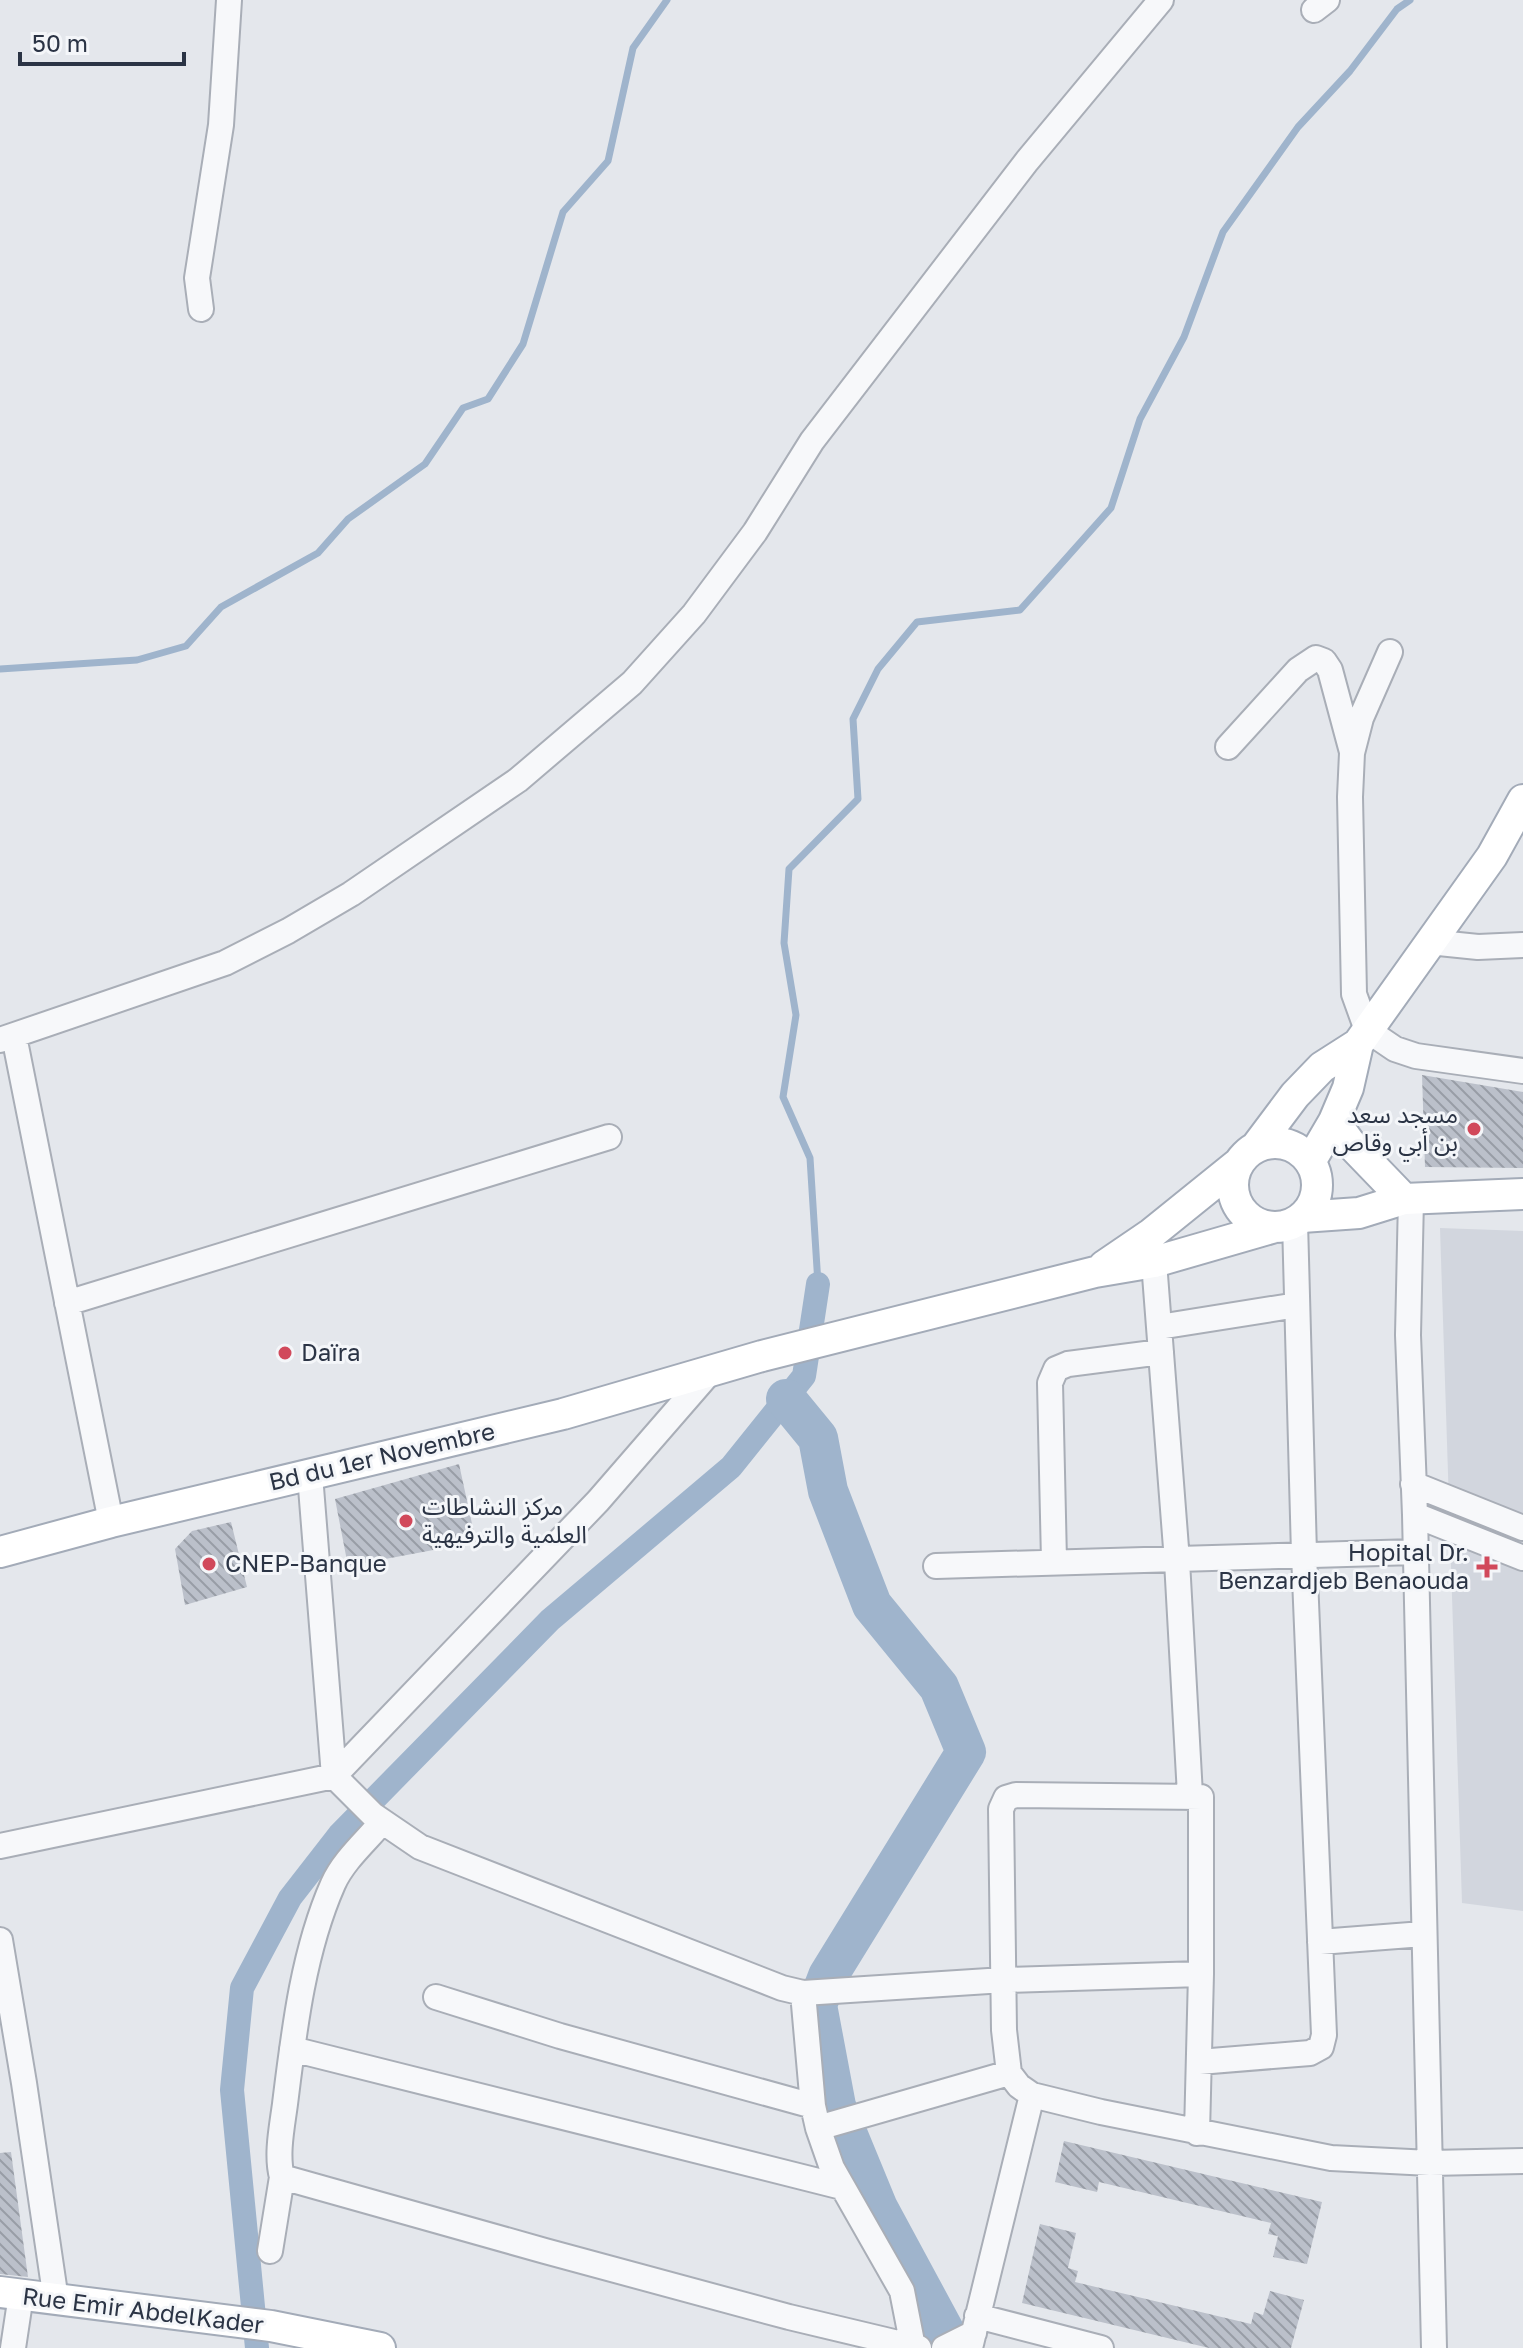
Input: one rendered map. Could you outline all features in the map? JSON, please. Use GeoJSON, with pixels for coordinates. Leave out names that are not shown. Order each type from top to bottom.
{"type":"FeatureCollection","features":[{"type":"Feature","properties":{"kind":"main road"},"geometry":{"type":"LineString","coordinates":[[1095,1272],[1151,1234],[1248,1155],[1276,1143],[1292,1147],[1311,1164],[1317,1179],[1311,1206],[1291,1222],[1251,1220],[1235,1199],[1232,1187],[1248,1155],[1295,1095],[1322,1067],[1362,1037],[1492,856],[1523,800]]}},
{"type":"Feature","properties":{"kind":"main road"},"geometry":{"type":"LineString","coordinates":[[1311,1164],[1348,1088],[1362,1037]]}},
{"type":"Feature","properties":{"kind":"main road"},"geometry":{"type":"LineString","coordinates":[[1334,1121],[1350,1143],[1408,1199]]}},
{"type":"Feature","properties":{"kind":"main road"},"geometry":{"type":"LineString","coordinates":[[1311,1164],[1348,1168],[1367,1174],[1408,1199]]}},
{"type":"Feature","properties":{"kind":"main road"},"geometry":{"type":"LineString","coordinates":[[1095,1272],[1154,1262],[1291,1222],[1359,1213],[1408,1199],[1523,1194]]}},
{"type":"Feature","properties":{"kind":"main road","name":"Bd du 1er Novembre"},"geometry":{"type":"LineString","coordinates":[[0,1552],[111,1522],[563,1414],[762,1356],[1095,1272]]}},
{"type":"Feature","properties":{"kind":"main road","name":"Rue Emir AbdelKader"},"geometry":{"type":"LineString","coordinates":[[10,2294],[271,2326],[380,2348]]}},
{"type":"Feature","properties":{"kind":"street"},"geometry":{"type":"LineString","coordinates":[[201,309],[197,278],[221,125],[229,0]]}},
{"type":"Feature","properties":{"kind":"street"},"geometry":{"type":"LineString","coordinates":[[111,1522],[67,1303],[7,1038],[225,963],[288,931],[351,894],[518,780],[632,683],[694,614],[755,532],[812,441],[1027,161],[1161,0]]}},
{"type":"Feature","properties":{"kind":"street"},"geometry":{"type":"LineString","coordinates":[[1390,652],[1361,718],[1352,753],[1351,943],[1354,994],[1362,1037],[1416,1056],[1523,1071]]}},
{"type":"Feature","properties":{"kind":"street"},"geometry":{"type":"LineString","coordinates":[[1228,747],[1298,670],[1316,658],[1324,661],[1330,670],[1352,753]]}},
{"type":"Feature","properties":{"kind":"street"},"geometry":{"type":"LineString","coordinates":[[1429,942],[1478,947],[1523,945]]}},
{"type":"Feature","properties":{"kind":"street"},"geometry":{"type":"LineString","coordinates":[[67,1303],[609,1137]]}},
{"type":"Feature","properties":{"kind":"street"},"geometry":{"type":"LineString","coordinates":[[1408,1199],[1408,1335],[1434,2348]]}},
{"type":"Feature","properties":{"kind":"street"},"geometry":{"type":"LineString","coordinates":[[1199,2062],[1310,2053],[1321,2047],[1324,2035],[1297,1305],[1291,1222]]}},
{"type":"Feature","properties":{"kind":"street"},"geometry":{"type":"LineString","coordinates":[[1154,1262],[1177,1561],[1190,1795]]}},
{"type":"Feature","properties":{"kind":"street"},"geometry":{"type":"LineString","coordinates":[[1159,1327],[1297,1305]]}},
{"type":"Feature","properties":{"kind":"street"},"geometry":{"type":"LineString","coordinates":[[1054,1561],[1050,1383],[1056,1369],[1068,1364],[1161,1352]]}},
{"type":"Feature","properties":{"kind":"street"},"geometry":{"type":"LineString","coordinates":[[0,1846],[334,1776],[598,1501],[710,1372]]}},
{"type":"Feature","properties":{"kind":"street"},"geometry":{"type":"LineString","coordinates":[[310,1475],[334,1776],[378,1818],[420,1847],[782,1988],[815,1992],[1004,1980],[1201,1974]]}},
{"type":"Feature","properties":{"kind":"street"},"geometry":{"type":"LineString","coordinates":[[1413,1484],[1523,1528]]}},
{"type":"Feature","properties":{"kind":"street"},"geometry":{"type":"LineString","coordinates":[[1415,1515],[1523,1558]]}},
{"type":"Feature","properties":{"kind":"street"},"geometry":{"type":"LineString","coordinates":[[936,1566],[1415,1552]]}},
{"type":"Feature","properties":{"kind":"street"},"geometry":{"type":"LineString","coordinates":[[1197,2133],[1201,1797],[1016,1795],[1006,1798],[1001,1809],[1004,2030],[1009,2073],[1019,2086],[1032,2095],[1197,2133],[1331,2158],[1430,2163],[1523,2161]]}},
{"type":"Feature","properties":{"kind":"street"},"geometry":{"type":"LineString","coordinates":[[270,2251],[282,2177],[279,2168],[292,2049],[305,1973],[334,1881],[378,1818]]}},
{"type":"Feature","properties":{"kind":"street"},"geometry":{"type":"LineString","coordinates":[[1320,1942],[1423,1934]]}},
{"type":"Feature","properties":{"kind":"street"},"geometry":{"type":"LineString","coordinates":[[0,1940],[56,2300]]}},
{"type":"Feature","properties":{"kind":"street"},"geometry":{"type":"LineString","coordinates":[[282,2177],[576,2260],[916,2348],[902,2291],[828,2158],[829,2119],[815,1992]]}},
{"type":"Feature","properties":{"kind":"street"},"geometry":{"type":"LineString","coordinates":[[436,1997],[829,2119],[1009,2073]]}},
{"type":"Feature","properties":{"kind":"street"},"geometry":{"type":"LineString","coordinates":[[292,2049],[842,2187]]}},
{"type":"Feature","properties":{"kind":"street"},"geometry":{"type":"LineString","coordinates":[[1032,2095],[965,2337],[1101,2348]]}},
{"type":"Feature","properties":{"kind":"street"},"geometry":{"type":"LineString","coordinates":[[10,2294],[13,2348]]}},
{"type":"Feature","properties":{"kind":"shaded area","name":"Hopital Dr. Benzardjeb Benaouda"},"geometry":{"type":"Polygon","coordinates":[[[1440,1228],[1523,1231],[1523,1911],[1462,1903],[1440,1228]]]}},
{"type":"Feature","properties":{"kind":"building","name":"مسجد سعد بن أبي وقاص"},"geometry":{"type":"Polygon","coordinates":[[[1422,1075],[1523,1092],[1523,1168],[1425,1167],[1422,1075]]]}},
{"type":"Feature","properties":{"kind":"building","name":"مركز النشاطات العلمية والترفيهية"},"geometry":{"type":"Polygon","coordinates":[[[459,1464],[476,1542],[348,1566],[335,1499],[459,1464]]]}},
{"type":"Feature","properties":{"kind":"building","name":"CNEP-Banque"},"geometry":{"type":"Polygon","coordinates":[[[231,1522],[247,1587],[185,1605],[175,1549],[192,1531],[231,1522]]]}},
{"type":"Feature","properties":{"kind":"building"},"geometry":{"type":"Polygon","coordinates":[[[1064,2141],[1322,2202],[1307,2264],[1273,2257],[1278,2236],[1268,2234],[1271,2223],[1099,2182],[1097,2192],[1055,2182],[1064,2141]]]}},
{"type":"Feature","properties":{"kind":"building"},"geometry":{"type":"Polygon","coordinates":[[[11,2152],[28,2277],[0,2274],[0,2153],[11,2152]]]}},
{"type":"Feature","properties":{"kind":"building"},"geometry":{"type":"Polygon","coordinates":[[[1040,2224],[1076,2233],[1068,2268],[1078,2271],[1075,2282],[1251,2324],[1254,2312],[1263,2315],[1270,2291],[1304,2300],[1291,2348],[1209,2348],[1022,2303],[1040,2224]]]}},
{"type":"Feature","properties":{"kind":"waterway"},"geometry":{"type":"LineString","coordinates":[[0,669],[137,660],[186,646],[221,607],[318,553],[348,519],[425,464],[463,408],[488,399],[523,344],[563,212],[608,161],[633,48],[667,0]]}},
{"type":"Feature","properties":{"kind":"waterway"},"geometry":{"type":"LineString","coordinates":[[818,1284],[810,1158],[783,1097],[796,1015],[784,943],[789,869],[858,799],[853,719],[878,669],[917,622],[1020,610],[1111,508],[1140,419],[1184,337],[1223,232],[1298,127],[1350,71],[1397,9],[1410,0]]}},
{"type":"Feature","properties":{"kind":"waterway"},"geometry":{"type":"LineString","coordinates":[[257,2348],[232,2090],[242,1988],[290,1898],[339,1835],[550,1620],[731,1467],[804,1376],[818,1284]]}},
{"type":"Feature","properties":{"kind":"waterway"},"geometry":{"type":"LineString","coordinates":[[786,1399],[818,1438],[828,1491],[872,1605],[939,1687],[966,1752],[828,1976],[817,2005],[836,2106],[878,2208],[946,2334],[941,2348]]}},
{"type":"Feature","properties":{"kind":"place","name":"مسجد سعد بن أبي وقاص"},"geometry":{"type":"Point","coordinates":[1474,1129]}},
{"type":"Feature","properties":{"kind":"place","name":"Daïra"},"geometry":{"type":"Point","coordinates":[285,1353]}},
{"type":"Feature","properties":{"kind":"place","name":"مركز النشاطات العلمية والترفيهية"},"geometry":{"type":"Point","coordinates":[406,1521]}},
{"type":"Feature","properties":{"kind":"place","name":"CNEP-Banque"},"geometry":{"type":"Point","coordinates":[209,1564]}},
{"type":"Feature","properties":{"kind":"place","name":"Hopital Dr. Benzardjeb Benaouda"},"geometry":{"type":"Point","coordinates":[1487,1567]}}]}
